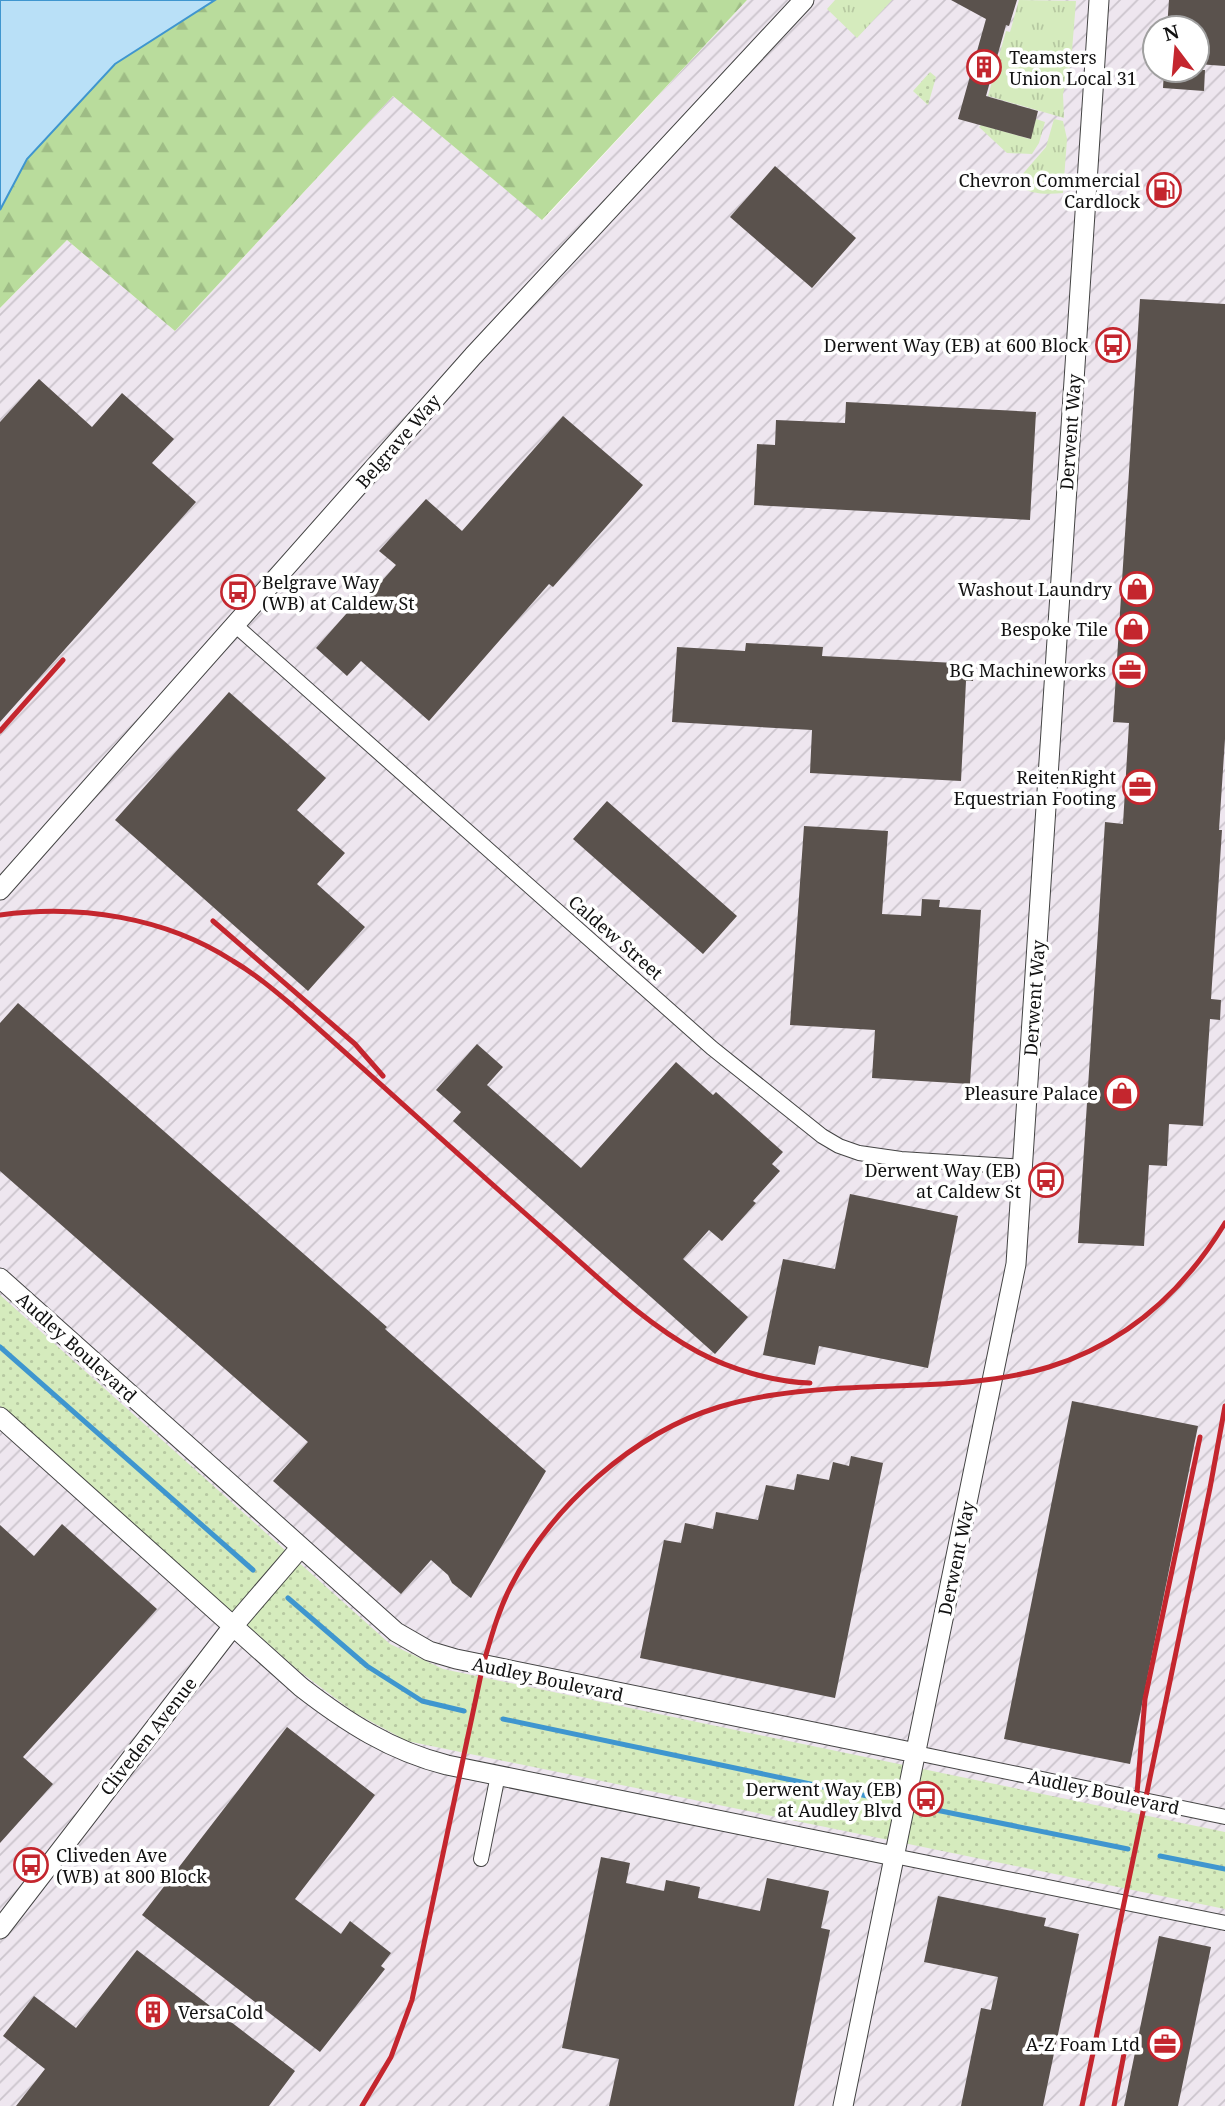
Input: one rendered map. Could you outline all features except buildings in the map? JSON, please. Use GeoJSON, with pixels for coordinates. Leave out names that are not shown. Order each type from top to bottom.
{"type":"FeatureCollection","features":[{"type":"Feature","properties":{"kind":"street","name":"Belgrave Way"},"geometry":{"type":"LineString","coordinates":[[0,890],[551,270],[804,0]]}},
{"type":"Feature","properties":{"kind":"street","name":"Derwent Way"},"geometry":{"type":"LineString","coordinates":[[843,2106],[1016,1264],[1099,0]]}},
{"type":"Feature","properties":{"kind":"street","name":"Caldew Street"},"geometry":{"type":"LineString","coordinates":[[235,625],[712,1048],[822,1136],[859,1153],[901,1159],[1024,1167]]}},
{"type":"Feature","properties":{"kind":"street","name":"Audley Boulevard"},"geometry":{"type":"LineString","coordinates":[[0,1279],[396,1632],[429,1651],[456,1660],[597,1690],[1225,1817]]}},
{"type":"Feature","properties":{"kind":"street"},"geometry":{"type":"LineString","coordinates":[[0,1417],[301,1687],[340,1717],[401,1751],[432,1762],[1225,1923]]}},
{"type":"Feature","properties":{"kind":"street","name":"Cliveden Avenue"},"geometry":{"type":"LineString","coordinates":[[0,1929],[234,1625],[301,1547]]}},
{"type":"Feature","properties":{"kind":"street"},"geometry":{"type":"LineString","coordinates":[[481,1859],[498,1775]]}},
{"type":"Feature","properties":{"kind":"shaded area"},"geometry":{"type":"Polygon","coordinates":[[[747,0],[1225,0],[1225,2106],[0,2106],[0,308],[67,240],[175,331],[393,96],[543,220],[747,0]]]}},
{"type":"Feature","properties":{"kind":"green space"},"geometry":{"type":"Polygon","coordinates":[[[215,0],[747,0],[542,220],[393,96],[175,331],[67,240],[0,308],[0,210],[27,159],[115,64],[215,0]]]}},
{"type":"Feature","properties":{"kind":"green space"},"geometry":{"type":"Polygon","coordinates":[[[835,0],[892,0],[857,38],[827,9],[835,0]]]}},
{"type":"Feature","properties":{"kind":"green space"},"geometry":{"type":"Polygon","coordinates":[[[1019,0],[1076,1],[1071,63],[1063,94],[1064,118],[988,96],[1006,31],[1010,32],[1019,0]]]}},
{"type":"Feature","properties":{"kind":"green space"},"geometry":{"type":"Polygon","coordinates":[[[930,72],[936,77],[928,105],[913,91],[930,72]]]}},
{"type":"Feature","properties":{"kind":"green space"},"geometry":{"type":"Polygon","coordinates":[[[1036,119],[1045,122],[1039,143],[1032,154],[1007,153],[979,127],[981,125],[1030,139],[1036,119]]]}},
{"type":"Feature","properties":{"kind":"green space"},"geometry":{"type":"Polygon","coordinates":[[[1054,119],[1063,121],[1067,139],[1063,193],[1025,190],[1014,184],[1046,147],[1054,119]]]}},
{"type":"Feature","properties":{"kind":"green space"},"geometry":{"type":"Polygon","coordinates":[[[0,1295],[390,1644],[443,1669],[1225,1832],[1225,1909],[407,1741],[355,1713],[299,1671],[0,1406],[0,1295]]]}},
{"type":"Feature","properties":{"kind":"water"},"geometry":{"type":"Polygon","coordinates":[[[0,0],[215,0],[115,64],[27,159],[0,210],[0,0]]]}},
{"type":"Feature","properties":{"kind":"waterway"},"geometry":{"type":"LineString","coordinates":[[0,1347],[253,1570]]}},
{"type":"Feature","properties":{"kind":"waterway"},"geometry":{"type":"LineString","coordinates":[[288,1598],[367,1666],[422,1701],[464,1711]]}},
{"type":"Feature","properties":{"kind":"waterway"},"geometry":{"type":"LineString","coordinates":[[503,1719],[872,1797]]}},
{"type":"Feature","properties":{"kind":"waterway"},"geometry":{"type":"LineString","coordinates":[[936,1810],[1128,1849]]}},
{"type":"Feature","properties":{"kind":"waterway"},"geometry":{"type":"LineString","coordinates":[[1160,1856],[1225,1869]]}},
{"type":"Feature","properties":{"kind":"railway"},"geometry":{"type":"LineString","coordinates":[[0,731],[63,660]]}},
{"type":"Feature","properties":{"kind":"railway"},"geometry":{"type":"LineString","coordinates":[[0,915],[60,911],[121,917],[179,934],[233,961],[293,1006],[604,1283],[658,1327],[698,1352],[724,1364],[752,1374],[810,1383]]}},
{"type":"Feature","properties":{"kind":"railway"},"geometry":{"type":"LineString","coordinates":[[213,921],[355,1044],[383,1076]]}},
{"type":"Feature","properties":{"kind":"railway"},"geometry":{"type":"LineString","coordinates":[[362,2106],[391,2057],[412,2000],[483,1665],[499,1615],[511,1586],[528,1557],[548,1528],[572,1502],[626,1454],[687,1419],[719,1407],[760,1397],[800,1392],[996,1379],[1049,1367],[1077,1357],[1128,1329],[1150,1312],[1191,1271],[1225,1223]]}},
{"type":"Feature","properties":{"kind":"railway"},"geometry":{"type":"LineString","coordinates":[[1082,2106],[1225,1406]]}},
{"type":"Feature","properties":{"kind":"railway"},"geometry":{"type":"LineString","coordinates":[[1136,1805],[1145,1699],[1200,1437]]}},
{"type":"Feature","properties":{"kind":"railway"},"geometry":{"type":"LineString","coordinates":[[1114,2106],[1127,2038]]}},
{"type":"Feature","properties":{"kind":"place","name":"Teamsters Union Local 31"},"geometry":{"type":"Point","coordinates":[984,67]}},
{"type":"Feature","properties":{"kind":"place","name":"Chevron Commercial Cardlock"},"geometry":{"type":"Point","coordinates":[1164,190]}},
{"type":"Feature","properties":{"kind":"place","name":"Derwent Way (EB) at 600 Block"},"geometry":{"type":"Point","coordinates":[1113,345]}},
{"type":"Feature","properties":{"kind":"place","name":"Washout Laundry"},"geometry":{"type":"Point","coordinates":[1137,589]}},
{"type":"Feature","properties":{"kind":"place","name":"Belgrave Way (WB) at Caldew St"},"geometry":{"type":"Point","coordinates":[238,592]}},
{"type":"Feature","properties":{"kind":"place","name":"Bespoke Tile"},"geometry":{"type":"Point","coordinates":[1133,629]}},
{"type":"Feature","properties":{"kind":"place","name":"BG Machineworks"},"geometry":{"type":"Point","coordinates":[1130,670]}},
{"type":"Feature","properties":{"kind":"place","name":"ReitenRight Equestrian Footing"},"geometry":{"type":"Point","coordinates":[1140,787]}},
{"type":"Feature","properties":{"kind":"place","name":"Pleasure Palace"},"geometry":{"type":"Point","coordinates":[1122,1093]}},
{"type":"Feature","properties":{"kind":"place","name":"Derwent Way (EB) at Caldew St"},"geometry":{"type":"Point","coordinates":[1046,1180]}},
{"type":"Feature","properties":{"kind":"place","name":"Derwent Way (EB) at Audley Blvd"},"geometry":{"type":"Point","coordinates":[926,1799]}},
{"type":"Feature","properties":{"kind":"place","name":"Cliveden Ave (WB) at 800 Block"},"geometry":{"type":"Point","coordinates":[31,1865]}},
{"type":"Feature","properties":{"kind":"place","name":"VersaCold"},"geometry":{"type":"Point","coordinates":[153,2012]}},
{"type":"Feature","properties":{"kind":"place","name":"A-Z Foam Ltd"},"geometry":{"type":"Point","coordinates":[1165,2044]}}]}
